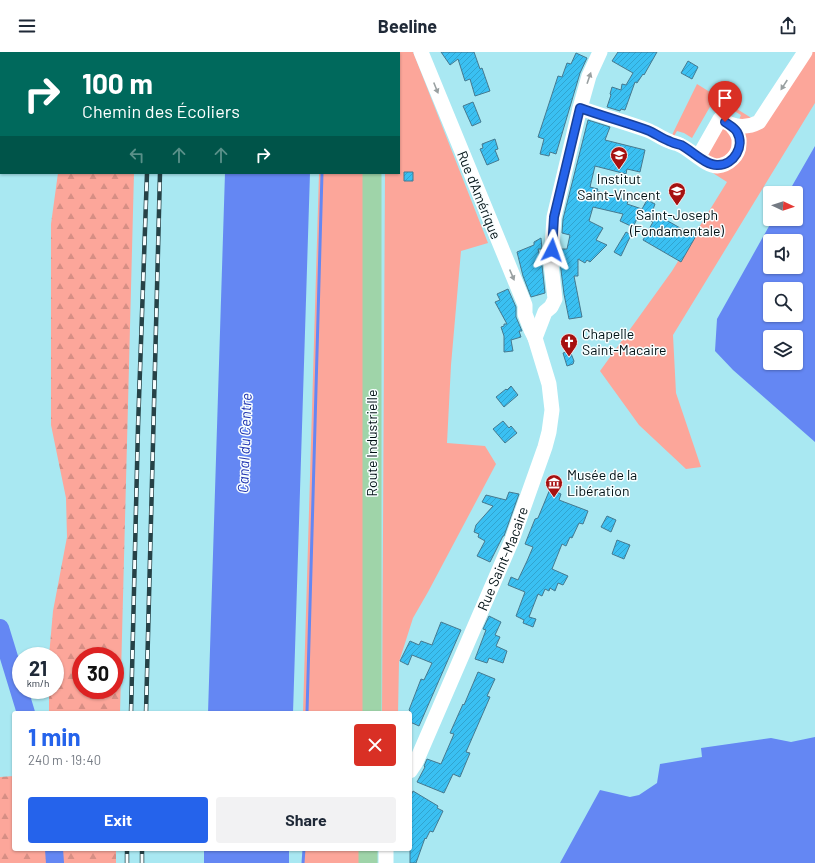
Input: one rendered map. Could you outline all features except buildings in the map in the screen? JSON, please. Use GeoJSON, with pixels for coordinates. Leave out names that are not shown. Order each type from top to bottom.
{"type":"FeatureCollection","features":[{"type":"Feature","properties":{"kind":"main road","name":"Route Industrielle"},"geometry":{"type":"LineString","coordinates":[[372,174],[372,711]]}},
{"type":"Feature","properties":{"kind":"main road"},"geometry":{"type":"LineString","coordinates":[[368,851],[368,863]]}},
{"type":"Feature","properties":{"kind":"street","name":"Rue d'Amérique"},"geometry":{"type":"LineString","coordinates":[[421,52],[525,305],[525,314],[531,330],[536,338]]}},
{"type":"Feature","properties":{"kind":"street"},"geometry":{"type":"LineString","coordinates":[[536,338],[545,312],[551,307],[555,299],[551,264],[554,217],[580,108],[589,76],[600,52]]}},
{"type":"Feature","properties":{"kind":"street"},"geometry":{"type":"LineString","coordinates":[[699,156],[720,119],[731,125],[744,127],[752,126],[759,122],[805,52]]}},
{"type":"Feature","properties":{"kind":"street"},"geometry":{"type":"LineString","coordinates":[[580,108],[649,131],[669,142],[680,145],[708,163],[717,166],[734,158],[738,151],[740,143],[736,131],[731,125]]}},
{"type":"Feature","properties":{"kind":"street"},"geometry":{"type":"LineString","coordinates":[[525,305],[531,311],[545,312]]}},
{"type":"Feature","properties":{"kind":"street","name":"Rue Saint-Macaire"},"geometry":{"type":"LineString","coordinates":[[412,768],[416,762],[512,540],[545,447],[551,418],[551,396],[536,338]]}},
{"type":"Feature","properties":{"kind":"street"},"geometry":{"type":"LineString","coordinates":[[386,851],[386,863]]}},
{"type":"Feature","properties":{"kind":"green space"},"geometry":{"type":"Polygon","coordinates":[[[400,52],[413,52],[488,243],[461,251],[451,365],[447,443],[485,446],[496,464],[413,618],[399,662],[398,711],[382,711],[385,174],[400,174],[400,52]]]}},
{"type":"Feature","properties":{"kind":"green space"},"geometry":{"type":"Polygon","coordinates":[[[810,52],[815,52],[815,103],[673,335],[676,393],[701,467],[686,469],[639,425],[600,371],[672,271],[727,182],[705,168],[699,156],[720,119],[739,120],[741,115],[720,103],[711,105],[692,138],[677,131],[673,138],[671,137],[697,84],[753,119],[810,52]]]}},
{"type":"Feature","properties":{"kind":"green space"},"geometry":{"type":"Polygon","coordinates":[[[58,174],[134,174],[122,647],[72,647],[72,699],[120,699],[120,711],[49,711],[49,699],[64,699],[64,647],[50,647],[53,611],[67,537],[66,498],[51,425],[51,224],[58,174]]]}},
{"type":"Feature","properties":{"kind":"green space"},"geometry":{"type":"Polygon","coordinates":[[[319,174],[372,174],[372,711],[303,711],[319,174]]]}},
{"type":"Feature","properties":{"kind":"green space"},"geometry":{"type":"Polygon","coordinates":[[[12,776],[12,851],[116,851],[116,863],[0,863],[0,777],[12,776]]]}},
{"type":"Feature","properties":{"kind":"green space"},"geometry":{"type":"Polygon","coordinates":[[[304,851],[368,851],[368,863],[303,863],[304,851]]]}},
{"type":"Feature","properties":{"kind":"water"},"geometry":{"type":"Polygon","coordinates":[[[815,146],[815,442],[733,370],[715,351],[717,319],[763,237],[763,274],[803,274],[803,234],[765,234],[769,226],[803,226],[803,186],[792,186],[815,146]]]}},
{"type":"Feature","properties":{"kind":"water","name":"Canal du Centre"},"geometry":{"type":"Polygon","coordinates":[[[225,174],[310,174],[293,711],[208,711],[225,174]]]}},
{"type":"Feature","properties":{"kind":"water"},"geometry":{"type":"Polygon","coordinates":[[[815,737],[815,863],[560,863],[600,790],[630,797],[639,795],[657,783],[660,764],[702,757],[701,748],[771,738],[791,742],[815,737]]]}},
{"type":"Feature","properties":{"kind":"water"},"geometry":{"type":"Polygon","coordinates":[[[204,851],[289,851],[289,863],[204,863],[204,851]]]}},
{"type":"Feature","properties":{"kind":"waterway"},"geometry":{"type":"LineString","coordinates":[[307,711],[322,174]]}},
{"type":"Feature","properties":{"kind":"waterway"},"geometry":{"type":"LineString","coordinates":[[0,628],[25,711]]}},
{"type":"Feature","properties":{"kind":"waterway"},"geometry":{"type":"LineString","coordinates":[[54,851],[55,863]]}},
{"type":"Feature","properties":{"kind":"waterway"},"geometry":{"type":"LineString","coordinates":[[303,863],[304,851]]}},
{"type":"Feature","properties":{"kind":"railway"},"geometry":{"type":"LineString","coordinates":[[131,711],[138,427],[147,174]]}},
{"type":"Feature","properties":{"kind":"railway"},"geometry":{"type":"LineString","coordinates":[[146,711],[160,174]]}},
{"type":"Feature","properties":{"kind":"railway"},"geometry":{"type":"LineString","coordinates":[[127,851],[127,863]]}},
{"type":"Feature","properties":{"kind":"railway"},"geometry":{"type":"LineString","coordinates":[[142,851],[142,863]]}},
{"type":"Feature","properties":{"kind":"place","name":"Institut Saint-Vincent"},"geometry":{"type":"Point","coordinates":[619,170]}},
{"type":"Feature","properties":{"kind":"place","name":"Saint-Joseph (Fondamentale)"},"geometry":{"type":"Point","coordinates":[677,206]}},
{"type":"Feature","properties":{"kind":"place","name":"Chapelle Saint-Macaire"},"geometry":{"type":"Point","coordinates":[569,357]}},
{"type":"Feature","properties":{"kind":"place","name":"Musée de la Libération"},"geometry":{"type":"Point","coordinates":[554,498]}},
{"type":"Feature","properties":{"kind":"route"},"geometry":{"type":"LineString","coordinates":[[552,250],[554,217],[580,108],[649,131],[669,142],[680,145],[708,163],[717,166],[734,158],[740,143],[736,131],[731,125],[725,122]]}}]}
